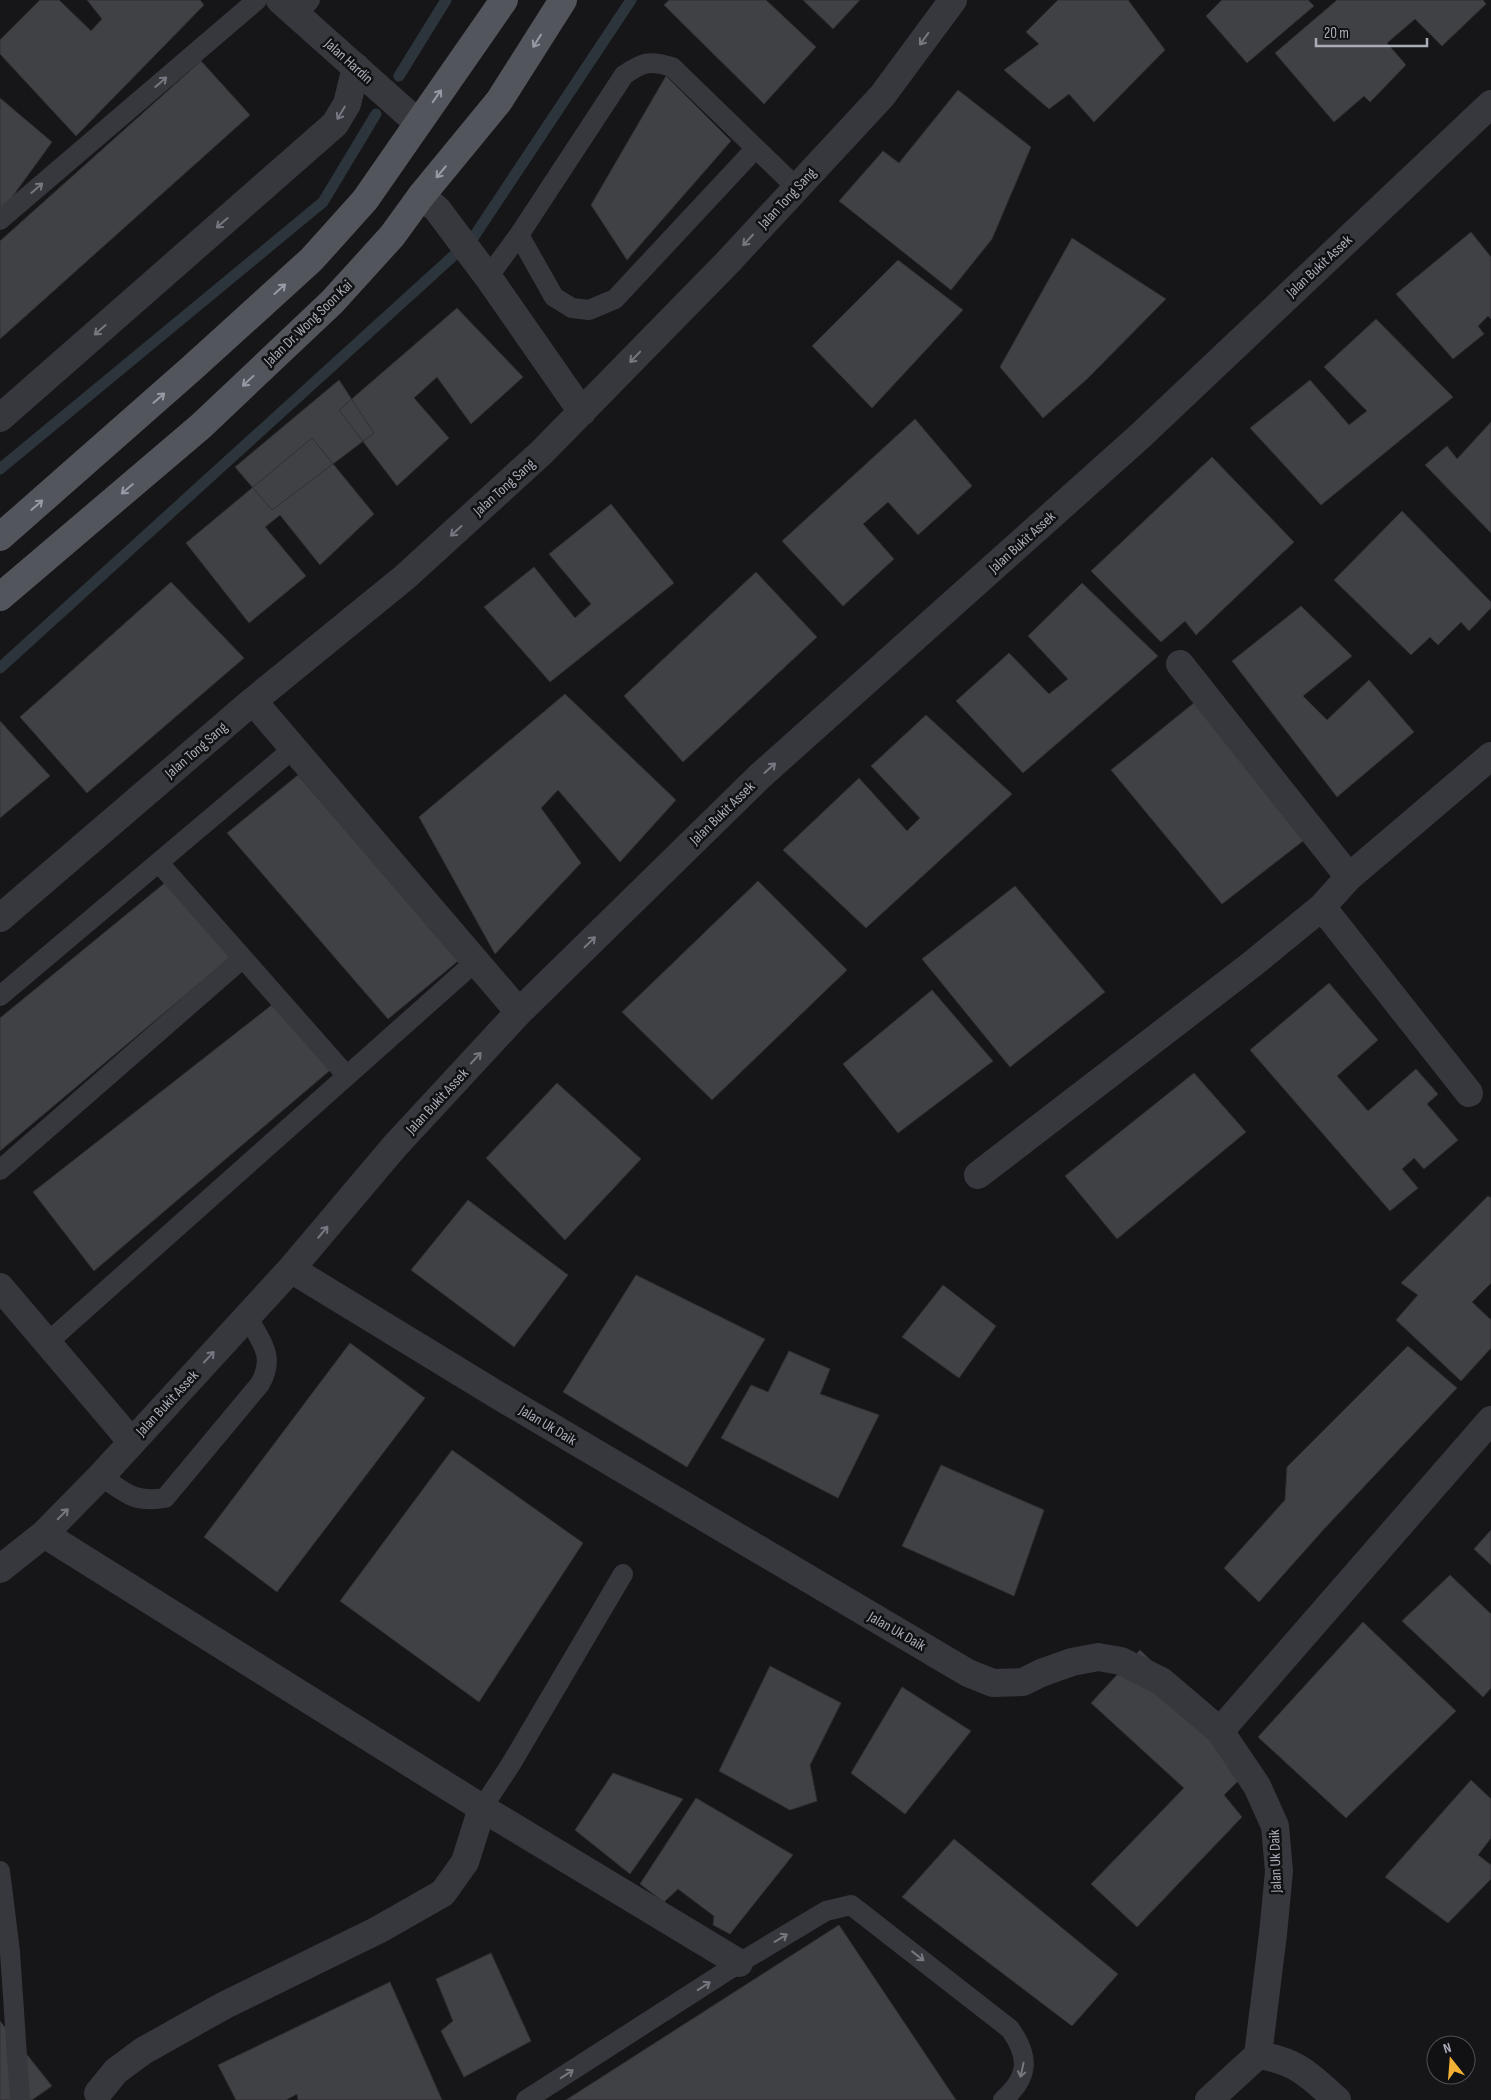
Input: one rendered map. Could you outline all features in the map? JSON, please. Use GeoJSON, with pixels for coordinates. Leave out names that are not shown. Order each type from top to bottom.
{"type":"FeatureCollection","features":[{"type":"Feature","properties":{"kind":"main road"},"geometry":{"type":"LineString","coordinates":[[0,537],[192,368],[311,260],[365,200],[504,0]]}},
{"type":"Feature","properties":{"kind":"main road","name":"Jalan Dr. Wong Soon Kai"},"geometry":{"type":"LineString","coordinates":[[0,596],[201,426],[332,302],[392,236],[429,203],[499,102],[563,0]]}},
{"type":"Feature","properties":{"kind":"street","name":"Jalan Tong Sang"},"geometry":{"type":"LineString","coordinates":[[0,918],[253,701],[405,578],[542,452],[797,188],[882,96],[953,0]]}},
{"type":"Feature","properties":{"kind":"street","name":"Jalan Hardin"},"geometry":{"type":"LineString","coordinates":[[296,5],[356,68],[418,123]]}},
{"type":"Feature","properties":{"kind":"street"},"geometry":{"type":"LineString","coordinates":[[0,418],[335,124],[347,104],[356,68]]}},
{"type":"Feature","properties":{"kind":"street","name":"Jalan Bukit Assek"},"geometry":{"type":"LineString","coordinates":[[0,1569],[44,1534],[101,1476],[131,1441],[291,1270],[394,1147],[518,1012],[760,776],[1140,437],[1491,104]]}},
{"type":"Feature","properties":{"kind":"street"},"geometry":{"type":"LineString","coordinates":[[429,203],[483,271],[582,412]]}},
{"type":"Feature","properties":{"kind":"street"},"geometry":{"type":"LineString","coordinates":[[1180,664],[1349,877]]}},
{"type":"Feature","properties":{"kind":"street"},"geometry":{"type":"LineString","coordinates":[[253,701],[518,1012]]}},
{"type":"Feature","properties":{"kind":"street"},"geometry":{"type":"LineString","coordinates":[[978,1175],[1251,965],[1322,906],[1349,877],[1491,756]]}},
{"type":"Feature","properties":{"kind":"street"},"geometry":{"type":"LineString","coordinates":[[1322,906],[1469,1094]]}},
{"type":"Feature","properties":{"kind":"street","name":"Jalan Uk Daik"},"geometry":{"type":"LineString","coordinates":[[291,1270],[499,1396],[968,1672],[993,1683],[1023,1682],[1041,1673],[1072,1662],[1098,1657],[1121,1661],[1161,1681],[1220,1730],[1257,1786],[1275,1826],[1278,1871],[1273,1934],[1258,2055]]}},
{"type":"Feature","properties":{"kind":"street"},"geometry":{"type":"LineString","coordinates":[[0,1287],[131,1441]]}},
{"type":"Feature","properties":{"kind":"street"},"geometry":{"type":"LineString","coordinates":[[1220,1730],[1491,1420]]}},
{"type":"Feature","properties":{"kind":"street"},"geometry":{"type":"LineString","coordinates":[[44,1534],[482,1808],[739,1963]]}},
{"type":"Feature","properties":{"kind":"street"},"geometry":{"type":"LineString","coordinates":[[98,2093],[116,2071],[143,2051],[225,2005],[378,1930],[443,1893],[465,1862],[482,1808]]}},
{"type":"Feature","properties":{"kind":"street"},"geometry":{"type":"LineString","coordinates":[[1209,2100],[1258,2055],[1279,2058],[1301,2068],[1337,2100]]}},
{"type":"Feature","properties":{"kind":"lane"},"geometry":{"type":"LineString","coordinates":[[0,220],[257,0]]}},
{"type":"Feature","properties":{"kind":"lane"},"geometry":{"type":"LineString","coordinates":[[483,271],[519,235],[624,76],[640,65],[654,62],[672,67],[797,188]]}},
{"type":"Feature","properties":{"kind":"lane"},"geometry":{"type":"LineString","coordinates":[[519,235],[554,297],[572,308],[589,310],[615,299],[756,150]]}},
{"type":"Feature","properties":{"kind":"lane"},"geometry":{"type":"LineString","coordinates":[[0,996],[294,748]]}},
{"type":"Feature","properties":{"kind":"lane"},"geometry":{"type":"LineString","coordinates":[[158,863],[347,1076]]}},
{"type":"Feature","properties":{"kind":"lane"},"geometry":{"type":"LineString","coordinates":[[0,1170],[243,958]]}},
{"type":"Feature","properties":{"kind":"lane"},"geometry":{"type":"LineString","coordinates":[[48,1343],[476,961]]}},
{"type":"Feature","properties":{"kind":"lane"},"geometry":{"type":"LineString","coordinates":[[101,1476],[135,1499],[152,1500],[165,1498],[260,1384],[266,1373],[268,1360],[266,1349],[247,1316]]}},
{"type":"Feature","properties":{"kind":"lane"},"geometry":{"type":"LineString","coordinates":[[482,1808],[512,1764],[623,1574]]}},
{"type":"Feature","properties":{"kind":"lane"},"geometry":{"type":"LineString","coordinates":[[0,1871],[5,1955],[20,2100]]}},
{"type":"Feature","properties":{"kind":"lane"},"geometry":{"type":"LineString","coordinates":[[526,2100],[739,1963],[826,1910],[851,1905],[1010,2028],[1021,2044],[1025,2067],[1017,2088],[1003,2100]]}},
{"type":"Feature","properties":{"kind":"building"},"geometry":{"type":"Polygon","coordinates":[[[40,0],[59,0],[91,31],[102,19],[87,0],[200,0],[204,5],[76,136],[0,54],[0,40],[40,0]]]}},
{"type":"Feature","properties":{"kind":"building"},"geometry":{"type":"Polygon","coordinates":[[[669,0],[766,0],[816,47],[764,104],[664,5],[669,0]]]}},
{"type":"Feature","properties":{"kind":"building"},"geometry":{"type":"Polygon","coordinates":[[[803,0],[860,0],[833,29],[803,0]]]}},
{"type":"Feature","properties":{"kind":"building"},"geometry":{"type":"Polygon","coordinates":[[[1058,0],[1128,0],[1165,50],[1094,122],[1069,94],[1049,109],[1004,70],[1039,44],[1026,32],[1058,0]]]}},
{"type":"Feature","properties":{"kind":"building"},"geometry":{"type":"Polygon","coordinates":[[[1222,0],[1308,0],[1314,6],[1247,63],[1206,16],[1222,0]]]}},
{"type":"Feature","properties":{"kind":"building"},"geometry":{"type":"Polygon","coordinates":[[[1337,0],[1483,0],[1486,4],[1442,46],[1415,19],[1387,43],[1406,65],[1370,102],[1364,96],[1334,122],[1275,53],[1337,0]]]}},
{"type":"Feature","properties":{"kind":"building"},"geometry":{"type":"Polygon","coordinates":[[[201,61],[250,115],[0,339],[0,241],[201,61]]]}},
{"type":"Feature","properties":{"kind":"building"},"geometry":{"type":"Polygon","coordinates":[[[666,76],[731,141],[627,260],[591,205],[666,76]]]}},
{"type":"Feature","properties":{"kind":"building"},"geometry":{"type":"Polygon","coordinates":[[[958,90],[1031,147],[992,239],[951,290],[839,201],[883,151],[899,163],[958,90]]]}},
{"type":"Feature","properties":{"kind":"building"},"geometry":{"type":"Polygon","coordinates":[[[0,98],[52,142],[2,211],[0,210],[0,98]]]}},
{"type":"Feature","properties":{"kind":"building"},"geometry":{"type":"Polygon","coordinates":[[[1471,232],[1491,257],[1491,319],[1488,316],[1478,326],[1484,334],[1453,359],[1396,294],[1471,232]]]}},
{"type":"Feature","properties":{"kind":"building"},"geometry":{"type":"Polygon","coordinates":[[[1072,238],[1166,299],[1087,379],[1043,418],[1000,367],[1072,238]]]}},
{"type":"Feature","properties":{"kind":"building"},"geometry":{"type":"Polygon","coordinates":[[[898,260],[963,310],[872,408],[812,346],[898,260]]]}},
{"type":"Feature","properties":{"kind":"building"},"geometry":{"type":"Polygon","coordinates":[[[457,308],[523,377],[471,424],[437,377],[414,398],[449,438],[397,486],[339,410],[457,308]]]}},
{"type":"Feature","properties":{"kind":"building"},"geometry":{"type":"Polygon","coordinates":[[[1376,319],[1453,397],[1321,505],[1250,428],[1310,380],[1349,425],[1367,411],[1324,367],[1376,319]]]}},
{"type":"Feature","properties":{"kind":"building"},"geometry":{"type":"Polygon","coordinates":[[[339,380],[374,433],[272,510],[235,467],[339,380]]]}},
{"type":"Feature","properties":{"kind":"building"},"geometry":{"type":"Polygon","coordinates":[[[915,419],[972,486],[918,535],[888,502],[863,524],[894,559],[843,606],[782,541],[915,419]]]}},
{"type":"Feature","properties":{"kind":"building"},"geometry":{"type":"Polygon","coordinates":[[[1491,422],[1491,533],[1425,465],[1447,446],[1457,459],[1491,422]]]}},
{"type":"Feature","properties":{"kind":"building"},"geometry":{"type":"Polygon","coordinates":[[[312,438],[374,514],[320,565],[280,515],[265,527],[306,576],[249,623],[186,543],[312,438]]]}},
{"type":"Feature","properties":{"kind":"building"},"geometry":{"type":"Polygon","coordinates":[[[1212,457],[1294,542],[1196,635],[1185,621],[1161,642],[1091,571],[1212,457]]]}},
{"type":"Feature","properties":{"kind":"building"},"geometry":{"type":"Polygon","coordinates":[[[611,504],[674,583],[550,682],[484,607],[534,567],[575,618],[591,604],[549,554],[611,504]]]}},
{"type":"Feature","properties":{"kind":"building"},"geometry":{"type":"Polygon","coordinates":[[[1402,511],[1491,602],[1491,608],[1469,631],[1461,622],[1438,645],[1430,637],[1411,655],[1334,580],[1402,511]]]}},
{"type":"Feature","properties":{"kind":"building"},"geometry":{"type":"Polygon","coordinates":[[[756,572],[817,637],[683,762],[624,696],[756,572]]]}},
{"type":"Feature","properties":{"kind":"building"},"geometry":{"type":"Polygon","coordinates":[[[171,582],[244,658],[87,793],[20,717],[171,582]]]}},
{"type":"Feature","properties":{"kind":"building"},"geometry":{"type":"Polygon","coordinates":[[[1082,583],[1158,656],[1023,773],[956,701],[1009,653],[1049,694],[1068,679],[1028,636],[1082,583]]]}},
{"type":"Feature","properties":{"kind":"building"},"geometry":{"type":"Polygon","coordinates":[[[1301,606],[1352,656],[1303,696],[1327,720],[1369,680],[1414,732],[1337,797],[1232,661],[1301,606]]]}},
{"type":"Feature","properties":{"kind":"building"},"geometry":{"type":"Polygon","coordinates":[[[565,694],[676,800],[620,862],[558,790],[541,808],[581,863],[495,954],[419,817],[565,694]]]}},
{"type":"Feature","properties":{"kind":"building"},"geometry":{"type":"Polygon","coordinates":[[[1200,698],[1312,834],[1222,904],[1111,770],[1200,698]]]}},
{"type":"Feature","properties":{"kind":"building"},"geometry":{"type":"Polygon","coordinates":[[[926,715],[1012,794],[866,928],[783,850],[859,778],[907,831],[920,818],[871,766],[926,715]]]}},
{"type":"Feature","properties":{"kind":"building"},"geometry":{"type":"Polygon","coordinates":[[[0,721],[50,776],[0,818],[0,721]]]}},
{"type":"Feature","properties":{"kind":"building"},"geometry":{"type":"Polygon","coordinates":[[[298,775],[458,961],[388,1019],[227,833],[298,775]]]}},
{"type":"Feature","properties":{"kind":"building"},"geometry":{"type":"Polygon","coordinates":[[[177,873],[239,950],[0,1151],[0,1018],[177,873]]]}},
{"type":"Feature","properties":{"kind":"building"},"geometry":{"type":"Polygon","coordinates":[[[758,881],[847,970],[712,1100],[622,1012],[758,881]]]}},
{"type":"Feature","properties":{"kind":"building"},"geometry":{"type":"Polygon","coordinates":[[[1015,886],[1105,992],[1010,1067],[922,959],[1015,886]]]}},
{"type":"Feature","properties":{"kind":"building"},"geometry":{"type":"Polygon","coordinates":[[[1329,983],[1378,1040],[1337,1076],[1368,1111],[1416,1069],[1438,1094],[1427,1104],[1458,1140],[1424,1169],[1414,1158],[1402,1169],[1418,1188],[1390,1211],[1250,1050],[1329,983]]]}},
{"type":"Feature","properties":{"kind":"building"},"geometry":{"type":"Polygon","coordinates":[[[932,990],[993,1061],[898,1133],[843,1064],[932,990]]]}},
{"type":"Feature","properties":{"kind":"building"},"geometry":{"type":"Polygon","coordinates":[[[282,997],[335,1066],[94,1271],[33,1192],[282,997]]]}},
{"type":"Feature","properties":{"kind":"building"},"geometry":{"type":"Polygon","coordinates":[[[1194,1073],[1246,1132],[1117,1239],[1065,1176],[1194,1073]]]}},
{"type":"Feature","properties":{"kind":"building"},"geometry":{"type":"Polygon","coordinates":[[[557,1083],[641,1159],[565,1240],[486,1158],[557,1083]]]}},
{"type":"Feature","properties":{"kind":"building"},"geometry":{"type":"Polygon","coordinates":[[[1488,1196],[1491,1198],[1491,1283],[1472,1302],[1491,1320],[1491,1348],[1461,1381],[1396,1320],[1418,1295],[1401,1283],[1488,1196]]]}},
{"type":"Feature","properties":{"kind":"building"},"geometry":{"type":"Polygon","coordinates":[[[468,1200],[568,1275],[514,1347],[411,1270],[468,1200]]]}},
{"type":"Feature","properties":{"kind":"building"},"geometry":{"type":"Polygon","coordinates":[[[636,1275],[765,1339],[687,1467],[563,1392],[636,1275]]]}},
{"type":"Feature","properties":{"kind":"building"},"geometry":{"type":"Polygon","coordinates":[[[943,1285],[996,1326],[959,1378],[902,1337],[943,1285]]]}},
{"type":"Feature","properties":{"kind":"building"},"geometry":{"type":"Polygon","coordinates":[[[350,1343],[425,1398],[277,1592],[204,1537],[350,1343]]]}},
{"type":"Feature","properties":{"kind":"building"},"geometry":{"type":"Polygon","coordinates":[[[1408,1346],[1457,1388],[1324,1529],[1259,1602],[1224,1568],[1285,1500],[1287,1467],[1408,1346]]]}},
{"type":"Feature","properties":{"kind":"building"},"geometry":{"type":"Polygon","coordinates":[[[789,1351],[830,1369],[820,1394],[879,1415],[838,1498],[721,1438],[751,1385],[768,1392],[789,1351]]]}},
{"type":"Feature","properties":{"kind":"building"},"geometry":{"type":"Polygon","coordinates":[[[452,1450],[583,1543],[479,1702],[340,1601],[452,1450]]]}},
{"type":"Feature","properties":{"kind":"building"},"geometry":{"type":"Polygon","coordinates":[[[941,1465],[1044,1510],[1014,1596],[902,1546],[941,1465]]]}},
{"type":"Feature","properties":{"kind":"building"},"geometry":{"type":"Polygon","coordinates":[[[1491,1530],[1491,1565],[1474,1549],[1491,1530]]]}},
{"type":"Feature","properties":{"kind":"building"},"geometry":{"type":"Polygon","coordinates":[[[1450,1575],[1491,1614],[1491,1688],[1483,1697],[1402,1621],[1450,1575]]]}},
{"type":"Feature","properties":{"kind":"building"},"geometry":{"type":"Polygon","coordinates":[[[1363,1622],[1456,1711],[1346,1818],[1258,1737],[1363,1622]]]}},
{"type":"Feature","properties":{"kind":"building"},"geometry":{"type":"Polygon","coordinates":[[[1140,1650],[1257,1762],[1224,1795],[1242,1817],[1137,1927],[1091,1884],[1184,1788],[1091,1703],[1140,1650]]]}},
{"type":"Feature","properties":{"kind":"building"},"geometry":{"type":"Polygon","coordinates":[[[770,1666],[841,1703],[810,1765],[817,1801],[790,1810],[719,1771],[770,1666]]]}},
{"type":"Feature","properties":{"kind":"building"},"geometry":{"type":"Polygon","coordinates":[[[902,1687],[971,1731],[905,1814],[851,1773],[902,1687]]]}},
{"type":"Feature","properties":{"kind":"building"},"geometry":{"type":"Polygon","coordinates":[[[613,1773],[683,1799],[630,1874],[575,1830],[613,1773]]]}},
{"type":"Feature","properties":{"kind":"building"},"geometry":{"type":"Polygon","coordinates":[[[1471,1780],[1491,1799],[1491,1838],[1478,1855],[1491,1865],[1491,1879],[1448,1923],[1385,1877],[1471,1780]]]}},
{"type":"Feature","properties":{"kind":"building"},"geometry":{"type":"Polygon","coordinates":[[[696,1798],[793,1855],[730,1934],[713,1925],[714,1916],[678,1889],[664,1902],[640,1884],[696,1798]]]}},
{"type":"Feature","properties":{"kind":"building"},"geometry":{"type":"Polygon","coordinates":[[[954,1839],[1118,1974],[1072,2026],[902,1897],[954,1839]]]}},
{"type":"Feature","properties":{"kind":"building"},"geometry":{"type":"Polygon","coordinates":[[[839,1925],[956,2100],[566,2100],[839,1925]]]}},
{"type":"Feature","properties":{"kind":"building"},"geometry":{"type":"Polygon","coordinates":[[[491,1953],[531,2041],[464,2077],[441,2031],[453,2021],[436,1979],[491,1953]]]}},
{"type":"Feature","properties":{"kind":"building"},"geometry":{"type":"Polygon","coordinates":[[[390,1982],[442,2100],[298,2100],[297,2094],[286,2100],[236,2100],[218,2065],[390,1982]]]}},
{"type":"Feature","properties":{"kind":"building"},"geometry":{"type":"Polygon","coordinates":[[[0,2021],[52,2086],[32,2100],[0,2100],[0,2021]]]}},
{"type":"Feature","properties":{"kind":"waterway"},"geometry":{"type":"LineString","coordinates":[[399,76],[446,0]]}},
{"type":"Feature","properties":{"kind":"waterway"},"geometry":{"type":"LineString","coordinates":[[0,668],[473,238],[631,0]]}},
{"type":"Feature","properties":{"kind":"waterway"},"geometry":{"type":"LineString","coordinates":[[0,469],[323,202],[376,114]]}}]}
